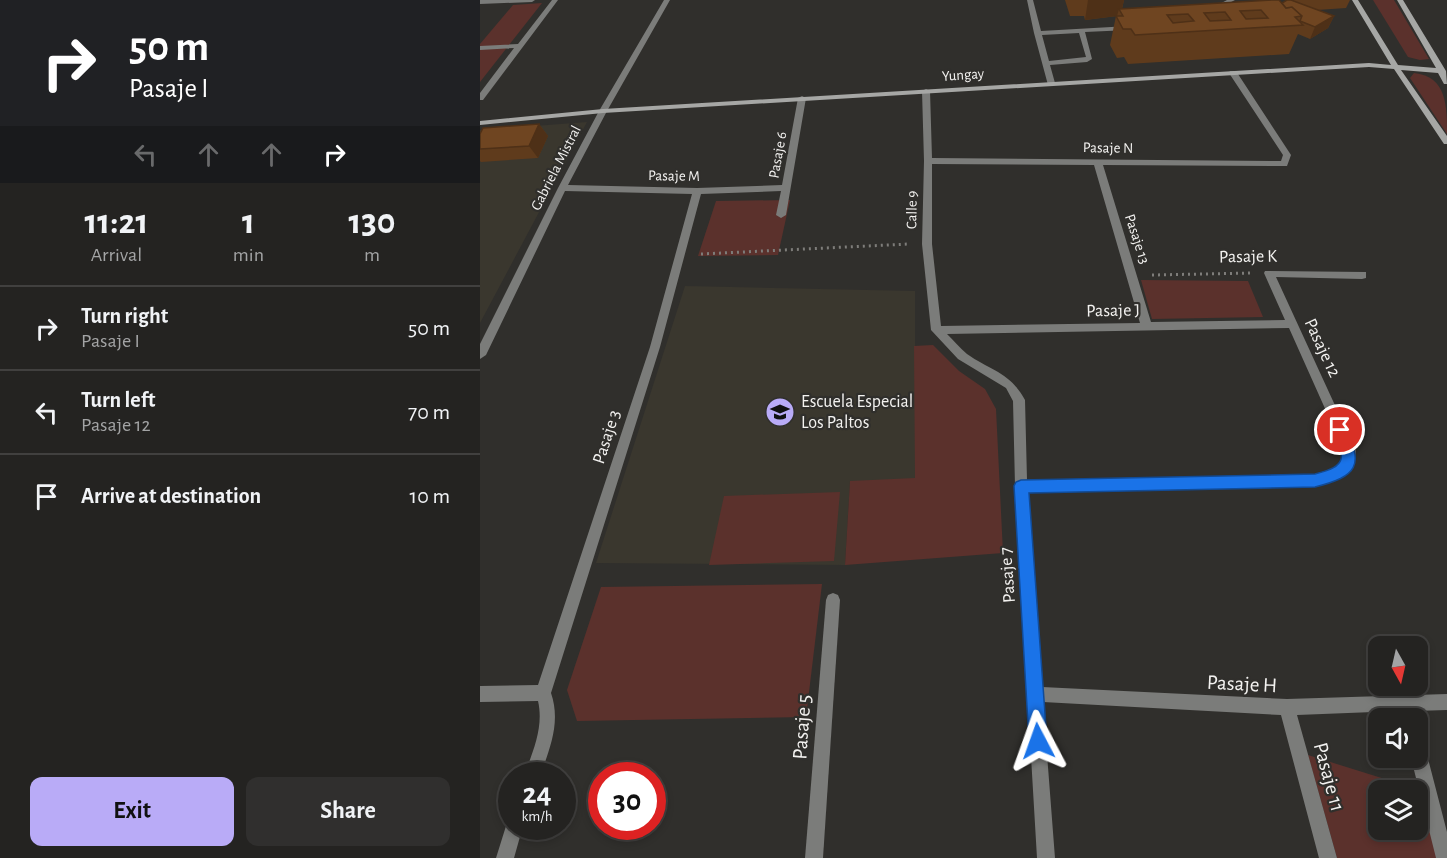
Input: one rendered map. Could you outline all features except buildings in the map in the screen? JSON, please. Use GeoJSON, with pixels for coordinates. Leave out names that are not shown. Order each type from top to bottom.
{"type":"FeatureCollection","features":[{"type":"Feature","properties":{"kind":"street"},"geometry":{"type":"LineString","coordinates":[[480,2],[532,0]]}},
{"type":"Feature","properties":{"kind":"street"},"geometry":{"type":"LineString","coordinates":[[480,98],[555,0]]}},
{"type":"Feature","properties":{"kind":"street","name":"Gabriela Mistral"},"geometry":{"type":"LineString","coordinates":[[480,355],[562,188],[667,0]]}},
{"type":"Feature","properties":{"kind":"street"},"geometry":{"type":"LineString","coordinates":[[1030,0],[1051,83]]}},
{"type":"Feature","properties":{"kind":"street"},"geometry":{"type":"LineString","coordinates":[[1200,16],[1232,0]]}},
{"type":"Feature","properties":{"kind":"street"},"geometry":{"type":"LineString","coordinates":[[1355,0],[1395,66],[1447,141]]}},
{"type":"Feature","properties":{"kind":"street"},"geometry":{"type":"LineString","coordinates":[[1400,0],[1444,71],[1447,82]]}},
{"type":"Feature","properties":{"kind":"street"},"geometry":{"type":"LineString","coordinates":[[1037,33],[1135,27]]}},
{"type":"Feature","properties":{"kind":"street"},"geometry":{"type":"LineString","coordinates":[[1045,63],[1087,60],[1090,57],[1081,30]]}},
{"type":"Feature","properties":{"kind":"street"},"geometry":{"type":"LineString","coordinates":[[480,48],[520,46]]}},
{"type":"Feature","properties":{"kind":"street","name":"Yungay"},"geometry":{"type":"LineString","coordinates":[[480,123],[603,111],[802,98],[1369,65],[1444,71]]}},
{"type":"Feature","properties":{"kind":"street","name":"Pasaje N"},"geometry":{"type":"LineString","coordinates":[[928,161],[1280,165],[1287,161],[1287,155],[1233,73]]}},
{"type":"Feature","properties":{"kind":"street","name":"Calle 9"},"geometry":{"type":"LineString","coordinates":[[926,91],[927,244],[936,330]]}},
{"type":"Feature","properties":{"kind":"street","name":"Pasaje 6"},"geometry":{"type":"LineString","coordinates":[[781,215],[802,98]]}},
{"type":"Feature","properties":{"kind":"street","name":"Pasaje 13"},"geometry":{"type":"LineString","coordinates":[[1097,162],[1147,327]]}},
{"type":"Feature","properties":{"kind":"street","name":"Pasaje M"},"geometry":{"type":"LineString","coordinates":[[562,188],[697,190],[786,188]]}},
{"type":"Feature","properties":{"kind":"street","name":"Pasaje 3"},"geometry":{"type":"LineString","coordinates":[[543,693],[655,347],[697,190]]}},
{"type":"Feature","properties":{"kind":"street","name":"Pasaje K"},"geometry":{"type":"LineString","coordinates":[[1269,273],[1362,275]]}},
{"type":"Feature","properties":{"kind":"street","name":"Pasaje 12"},"geometry":{"type":"LineString","coordinates":[[1021,486],[1315,481],[1338,475],[1344,470],[1349,463],[1350,452],[1269,273]]}},
{"type":"Feature","properties":{"kind":"street","name":"Pasaje J"},"geometry":{"type":"LineString","coordinates":[[936,330],[1292,324]]}},
{"type":"Feature","properties":{"kind":"street","name":"Pasaje 7"},"geometry":{"type":"LineString","coordinates":[[936,330],[962,356],[1010,385],[1018,400],[1021,486],[1046,858]]}},
{"type":"Feature","properties":{"kind":"street","name":"Pasaje 5"},"geometry":{"type":"LineString","coordinates":[[814,858],[833,600]]}},
{"type":"Feature","properties":{"kind":"street"},"geometry":{"type":"LineString","coordinates":[[480,694],[543,693],[549,713],[548,728],[537,762]]}},
{"type":"Feature","properties":{"kind":"street","name":"Pasaje H"},"geometry":{"type":"LineString","coordinates":[[1035,694],[1368,710]]}},
{"type":"Feature","properties":{"kind":"street","name":"Pasaje H"},"geometry":{"type":"LineString","coordinates":[[1420,708],[1447,702]]}},
{"type":"Feature","properties":{"kind":"street","name":"Pasaje 11"},"geometry":{"type":"LineString","coordinates":[[1287,707],[1328,858]]}},
{"type":"Feature","properties":{"kind":"street"},"geometry":{"type":"LineString","coordinates":[[1422,768],[1445,858]]}},
{"type":"Feature","properties":{"kind":"street"},"geometry":{"type":"LineString","coordinates":[[505,858],[511,840]]}},
{"type":"Feature","properties":{"kind":"path"},"geometry":{"type":"LineString","coordinates":[[679,255],[927,244]]}},
{"type":"Feature","properties":{"kind":"path","name":"Pasaje K"},"geometry":{"type":"LineString","coordinates":[[1133,275],[1269,273]]}},
{"type":"Feature","properties":{"kind":"shaded area"},"geometry":{"type":"Polygon","coordinates":[[[1373,0],[1394,0],[1429,59],[1420,60],[1408,57],[1373,0]]]}},
{"type":"Feature","properties":{"kind":"shaded area"},"geometry":{"type":"Polygon","coordinates":[[[542,3],[480,82],[480,44],[513,5],[542,3]]]}},
{"type":"Feature","properties":{"kind":"shaded area"},"geometry":{"type":"Polygon","coordinates":[[[1414,73],[1425,75],[1439,86],[1445,104],[1447,134],[1410,78],[1414,73]]]}},
{"type":"Feature","properties":{"kind":"shaded area"},"geometry":{"type":"Polygon","coordinates":[[[587,122],[480,323],[480,130],[587,122]]]}},
{"type":"Feature","properties":{"kind":"shaded area"},"geometry":{"type":"Polygon","coordinates":[[[790,200],[778,255],[698,256],[716,201],[790,200]]]}},
{"type":"Feature","properties":{"kind":"shaded area"},"geometry":{"type":"Polygon","coordinates":[[[1141,280],[1248,281],[1263,317],[1152,319],[1141,280]]]}},
{"type":"Feature","properties":{"kind":"shaded area","name":"Escuela Especial Los Paltos"},"geometry":{"type":"Polygon","coordinates":[[[685,286],[915,291],[915,479],[850,482],[845,565],[596,563],[685,286]]]}},
{"type":"Feature","properties":{"kind":"shaded area"},"geometry":{"type":"Polygon","coordinates":[[[933,345],[959,371],[985,389],[996,409],[1003,553],[845,565],[850,481],[915,478],[914,346],[933,345]]]}},
{"type":"Feature","properties":{"kind":"shaded area"},"geometry":{"type":"Polygon","coordinates":[[[840,492],[834,561],[709,565],[724,496],[840,492]]]}},
{"type":"Feature","properties":{"kind":"shaded area"},"geometry":{"type":"Polygon","coordinates":[[[822,584],[806,717],[577,721],[567,690],[601,587],[822,584]]]}},
{"type":"Feature","properties":{"kind":"shaded area"},"geometry":{"type":"Polygon","coordinates":[[[1308,755],[1388,780],[1368,780],[1368,840],[1428,840],[1428,820],[1438,858],[1337,858],[1308,755]]]}},
{"type":"Feature","properties":{"kind":"place","name":"Escuela Especial Los Paltos"},"geometry":{"type":"Point","coordinates":[780,412]}},
{"type":"Feature","properties":{"kind":"route"},"geometry":{"type":"LineString","coordinates":[[1038,741],[1021,486],[1315,481],[1338,475],[1349,463],[1350,452],[1340,430]]}}]}
